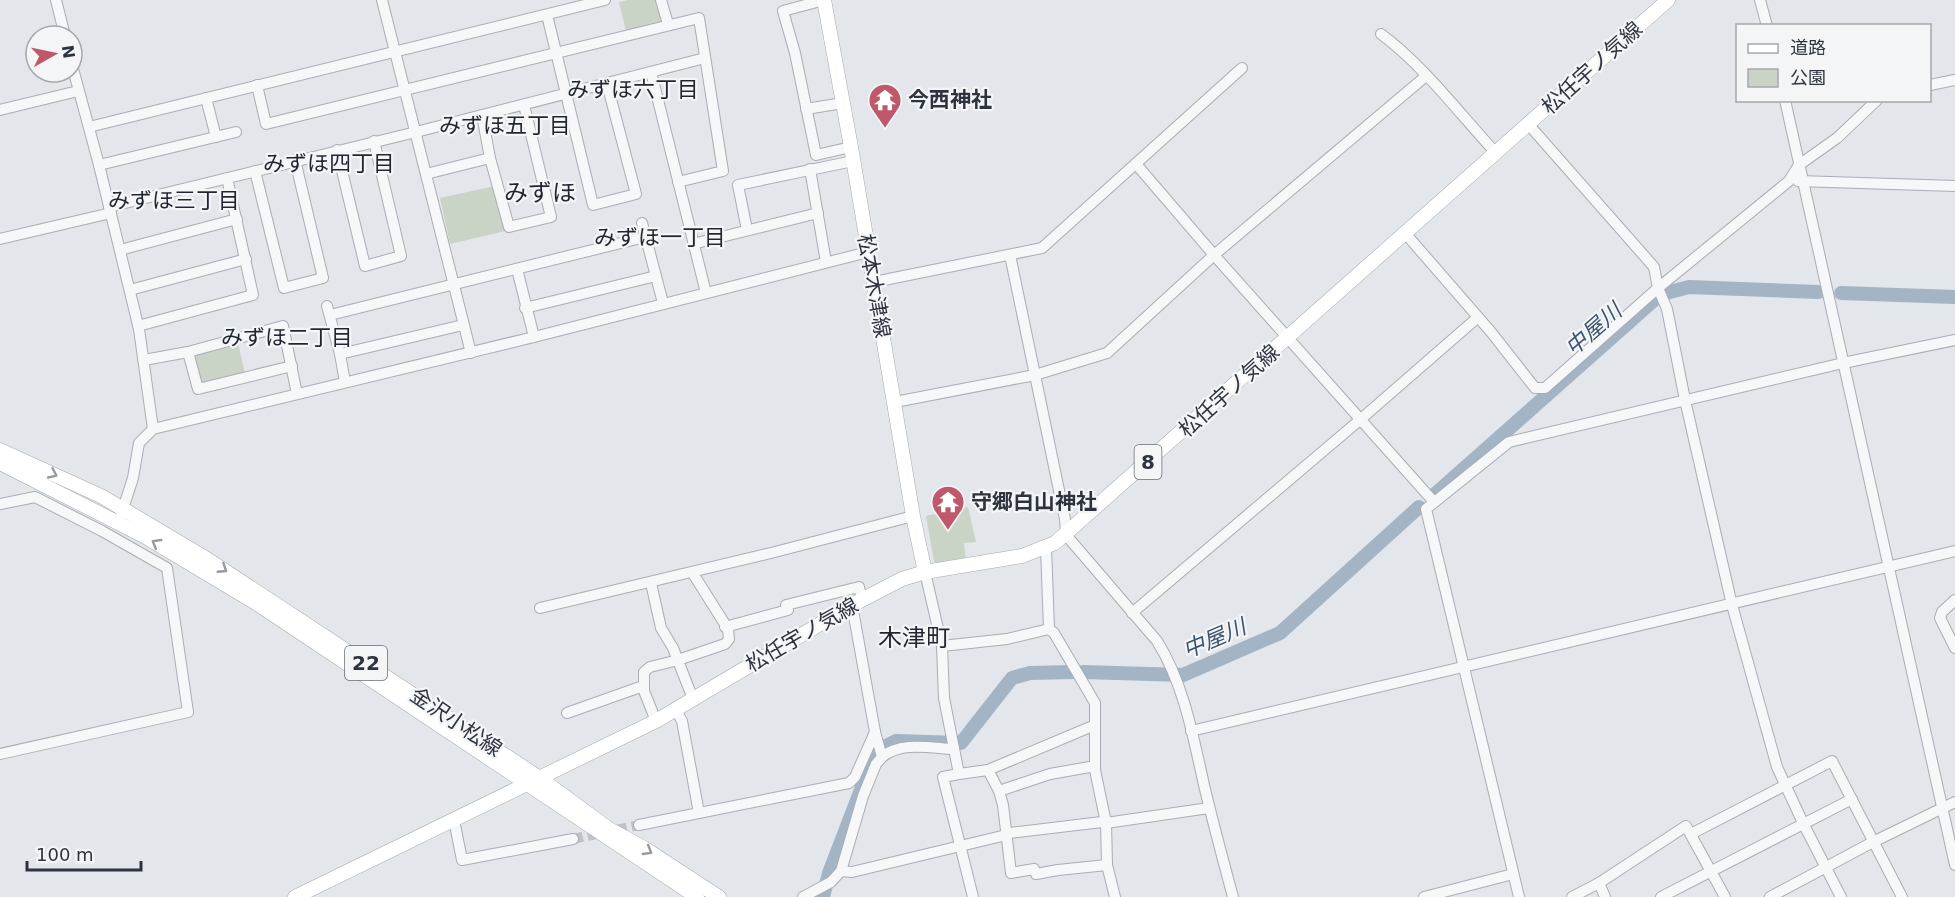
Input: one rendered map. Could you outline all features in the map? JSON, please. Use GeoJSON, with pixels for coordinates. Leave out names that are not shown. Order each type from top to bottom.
{"type":"FeatureCollection","features":[{"type":"Feature","properties":{"kind":"main road","name":"松本木津線"},"geometry":{"type":"LineString","coordinates":[[824,0],[854,161],[913,516],[926,572]]}},
{"type":"Feature","properties":{"kind":"main road","name":"松任宇ノ気線"},"geometry":{"type":"LineString","coordinates":[[295,897],[656,721],[857,602],[902,579],[926,572],[1022,556],[1046,548],[1066,535],[1668,0]]}},
{"type":"Feature","properties":{"kind":"main road","name":"金沢小松線"},"geometry":{"type":"LineString","coordinates":[[0,450],[101,496],[117,517]]}},
{"type":"Feature","properties":{"kind":"main road","name":"金沢小松線"},"geometry":{"type":"LineString","coordinates":[[0,463],[117,517],[237,578],[533,780],[697,897]]}},
{"type":"Feature","properties":{"kind":"main road","name":"金沢小松線"},"geometry":{"type":"LineString","coordinates":[[533,780],[719,897]]}},
{"type":"Feature","properties":{"kind":"street"},"geometry":{"type":"LineString","coordinates":[[57,0],[62,24]]}},
{"type":"Feature","properties":{"kind":"street"},"geometry":{"type":"LineString","coordinates":[[382,0],[471,353]]}},
{"type":"Feature","properties":{"kind":"street"},"geometry":{"type":"LineString","coordinates":[[89,127],[605,0]]}},
{"type":"Feature","properties":{"kind":"street"},"geometry":{"type":"LineString","coordinates":[[661,0],[668,24]]}},
{"type":"Feature","properties":{"kind":"street"},"geometry":{"type":"LineString","coordinates":[[824,0],[783,11],[795,53],[816,155],[851,147]]}},
{"type":"Feature","properties":{"kind":"street"},"geometry":{"type":"LineString","coordinates":[[1760,0],[1766,24]]}},
{"type":"Feature","properties":{"kind":"street"},"geometry":{"type":"LineString","coordinates":[[547,15],[593,205],[636,194],[607,84]]}},
{"type":"Feature","properties":{"kind":"street"},"geometry":{"type":"LineString","coordinates":[[257,86],[261,125],[699,18],[723,171],[678,182]]}},
{"type":"Feature","properties":{"kind":"street"},"geometry":{"type":"LineString","coordinates":[[1381,34],[1426,76],[1495,152]]}},
{"type":"Feature","properties":{"kind":"street"},"geometry":{"type":"LineString","coordinates":[[0,239],[295,160],[416,132],[705,58]]}},
{"type":"Feature","properties":{"kind":"street"},"geometry":{"type":"LineString","coordinates":[[874,282],[1042,248],[1242,68]]}},
{"type":"Feature","properties":{"kind":"street"},"geometry":{"type":"LineString","coordinates":[[651,72],[706,293]]}},
{"type":"Feature","properties":{"kind":"street"},"geometry":{"type":"LineString","coordinates":[[895,402],[1035,375],[1107,353],[1214,255],[1426,76]]}},
{"type":"Feature","properties":{"kind":"street"},"geometry":{"type":"LineString","coordinates":[[1931,85],[1955,80]]}},
{"type":"Feature","properties":{"kind":"street"},"geometry":{"type":"LineString","coordinates":[[76,84],[130,290],[144,360],[153,429]]}},
{"type":"Feature","properties":{"kind":"street"},"geometry":{"type":"LineString","coordinates":[[0,110],[78,91]]}},
{"type":"Feature","properties":{"kind":"street"},"geometry":{"type":"LineString","coordinates":[[206,98],[216,137]]}},
{"type":"Feature","properties":{"kind":"street"},"geometry":{"type":"LineString","coordinates":[[1785,102],[1955,865]]}},
{"type":"Feature","properties":{"kind":"street"},"geometry":{"type":"LineString","coordinates":[[1405,234],[1535,388],[1545,388],[1660,293],[1789,181],[1799,165],[1838,138],[1875,102]]}},
{"type":"Feature","properties":{"kind":"street"},"geometry":{"type":"LineString","coordinates":[[806,109],[843,103]]}},
{"type":"Feature","properties":{"kind":"street"},"geometry":{"type":"LineString","coordinates":[[482,115],[490,158],[509,227],[551,217],[524,105]]}},
{"type":"Feature","properties":{"kind":"street"},"geometry":{"type":"LineString","coordinates":[[1529,125],[1654,267],[1660,293],[1667,309],[1685,400],[1732,605],[1777,767],[1803,825],[1842,897]]}},
{"type":"Feature","properties":{"kind":"street"},"geometry":{"type":"LineString","coordinates":[[99,165],[236,132]]}},
{"type":"Feature","properties":{"kind":"street"},"geometry":{"type":"LineString","coordinates":[[337,150],[365,266],[401,256],[374,141]]}},
{"type":"Feature","properties":{"kind":"street"},"geometry":{"type":"LineString","coordinates":[[426,174],[490,158]]}},
{"type":"Feature","properties":{"kind":"street"},"geometry":{"type":"LineString","coordinates":[[255,171],[284,288],[323,278],[295,160]]}},
{"type":"Feature","properties":{"kind":"street"},"geometry":{"type":"LineString","coordinates":[[747,230],[738,186],[854,161]]}},
{"type":"Feature","properties":{"kind":"street"},"geometry":{"type":"LineString","coordinates":[[1136,164],[1434,502]]}},
{"type":"Feature","properties":{"kind":"street"},"geometry":{"type":"LineString","coordinates":[[810,169],[826,262]]}},
{"type":"Feature","properties":{"kind":"street"},"geometry":{"type":"LineString","coordinates":[[138,326],[253,296],[226,178]]}},
{"type":"Feature","properties":{"kind":"street"},"geometry":{"type":"LineString","coordinates":[[1789,181],[1955,186]]}},
{"type":"Feature","properties":{"kind":"street"},"geometry":{"type":"LineString","coordinates":[[693,244],[818,213]]}},
{"type":"Feature","properties":{"kind":"street"},"geometry":{"type":"LineString","coordinates":[[120,250],[237,219]]}},
{"type":"Feature","properties":{"kind":"street"},"geometry":{"type":"LineString","coordinates":[[642,223],[663,303]]}},
{"type":"Feature","properties":{"kind":"street"},"geometry":{"type":"LineString","coordinates":[[345,382],[329,310],[453,284],[645,237]]}},
{"type":"Feature","properties":{"kind":"street"},"geometry":{"type":"LineString","coordinates":[[102,531],[117,517],[133,478],[139,443],[153,429],[471,353],[868,252]]}},
{"type":"Feature","properties":{"kind":"street"},"geometry":{"type":"LineString","coordinates":[[1010,255],[1065,519],[1066,535],[1157,641],[1175,675],[1233,897]]}},
{"type":"Feature","properties":{"kind":"street"},"geometry":{"type":"LineString","coordinates":[[130,290],[246,259]]}},
{"type":"Feature","properties":{"kind":"street"},"geometry":{"type":"LineString","coordinates":[[517,269],[534,337]]}},
{"type":"Feature","properties":{"kind":"street"},"geometry":{"type":"LineString","coordinates":[[525,308],[656,276]]}},
{"type":"Feature","properties":{"kind":"street"},"geometry":{"type":"LineString","coordinates":[[1132,613],[1477,318]]}},
{"type":"Feature","properties":{"kind":"street"},"geometry":{"type":"LineString","coordinates":[[340,354],[464,325]]}},
{"type":"Feature","properties":{"kind":"street"},"geometry":{"type":"LineString","coordinates":[[144,360],[188,352],[283,326],[297,394]]}},
{"type":"Feature","properties":{"kind":"street"},"geometry":{"type":"LineString","coordinates":[[1519,897],[1426,509],[1509,442],[1843,363],[1955,340]]}},
{"type":"Feature","properties":{"kind":"street"},"geometry":{"type":"LineString","coordinates":[[188,352],[198,388],[292,366]]}},
{"type":"Feature","properties":{"kind":"street"},"geometry":{"type":"LineString","coordinates":[[0,504],[35,497],[167,568],[188,711],[0,754]]}},
{"type":"Feature","properties":{"kind":"street"},"geometry":{"type":"LineString","coordinates":[[540,608],[651,583],[913,516]]}},
{"type":"Feature","properties":{"kind":"street"},"geometry":{"type":"LineString","coordinates":[[1046,548],[1049,629],[1054,633],[1095,703],[1095,766],[1106,823],[1107,865],[1115,897]]}},
{"type":"Feature","properties":{"kind":"street"},"geometry":{"type":"LineString","coordinates":[[1191,730],[1465,668],[1955,551]]}},
{"type":"Feature","properties":{"kind":"street"},"geometry":{"type":"LineString","coordinates":[[656,721],[643,686],[644,672],[650,667],[725,644],[729,639],[725,627],[692,572]]}},
{"type":"Feature","properties":{"kind":"street"},"geometry":{"type":"LineString","coordinates":[[926,572],[942,646],[944,698],[959,774]]}},
{"type":"Feature","properties":{"kind":"street"},"geometry":{"type":"LineString","coordinates":[[651,583],[661,628],[673,648],[693,699]]}},
{"type":"Feature","properties":{"kind":"street"},"geometry":{"type":"LineString","coordinates":[[725,627],[859,586],[857,602],[875,732],[880,751],[863,796],[841,871],[821,889],[803,897]]}},
{"type":"Feature","properties":{"kind":"street"},"geometry":{"type":"LineString","coordinates":[[1955,600],[1942,612],[1940,618],[1955,648]]}},
{"type":"Feature","properties":{"kind":"street"},"geometry":{"type":"LineString","coordinates":[[942,646],[1007,639],[1049,629]]}},
{"type":"Feature","properties":{"kind":"street"},"geometry":{"type":"LineString","coordinates":[[567,713],[643,686]]}},
{"type":"Feature","properties":{"kind":"street"},"geometry":{"type":"LineString","coordinates":[[676,710],[682,721],[699,813]]}},
{"type":"Feature","properties":{"kind":"street"},"geometry":{"type":"LineString","coordinates":[[973,897],[943,777],[988,770],[1095,725]]}},
{"type":"Feature","properties":{"kind":"street"},"geometry":{"type":"LineString","coordinates":[[639,825],[849,783],[855,777],[875,732]]}},
{"type":"Feature","properties":{"kind":"street"},"geometry":{"type":"LineString","coordinates":[[880,751],[906,747],[954,745]]}},
{"type":"Feature","properties":{"kind":"street"},"geometry":{"type":"LineString","coordinates":[[1691,834],[1832,761],[1902,897]]}},
{"type":"Feature","properties":{"kind":"street"},"geometry":{"type":"LineString","coordinates":[[999,791],[1050,774],[1095,766]]}},
{"type":"Feature","properties":{"kind":"street"},"geometry":{"type":"LineString","coordinates":[[988,770],[999,791],[1003,805],[1011,873],[1034,869],[1036,874],[1107,865]]}},
{"type":"Feature","properties":{"kind":"street"},"geometry":{"type":"LineString","coordinates":[[1661,897],[1852,799]]}},
{"type":"Feature","properties":{"kind":"street"},"geometry":{"type":"LineString","coordinates":[[1770,897],[1788,893],[1873,842],[1955,802]]}},
{"type":"Feature","properties":{"kind":"street"},"geometry":{"type":"LineString","coordinates":[[841,871],[852,872],[1006,835],[1209,808]]}},
{"type":"Feature","properties":{"kind":"street"},"geometry":{"type":"LineString","coordinates":[[454,820],[462,860],[573,839]]}},
{"type":"Feature","properties":{"kind":"street"},"geometry":{"type":"LineString","coordinates":[[1572,897],[1599,883],[1686,826],[1725,897]]}},
{"type":"Feature","properties":{"kind":"street"},"geometry":{"type":"LineString","coordinates":[[1424,897],[1513,874]]}},
{"type":"Feature","properties":{"kind":"street"},"geometry":{"type":"LineString","coordinates":[[1599,883],[1605,897]]}},
{"type":"Feature","properties":{"kind":"green space"},"geometry":{"type":"Polygon","coordinates":[[[657,0],[664,22],[626,31],[619,2],[657,0]]]}},
{"type":"Feature","properties":{"kind":"green space"},"geometry":{"type":"Polygon","coordinates":[[[495,186],[505,231],[450,244],[440,198],[495,186]]]}},
{"type":"Feature","properties":{"kind":"green space"},"geometry":{"type":"Polygon","coordinates":[[[238,343],[245,374],[201,385],[193,354],[238,343]]]}},
{"type":"Feature","properties":{"kind":"green space"},"geometry":{"type":"Polygon","coordinates":[[[968,507],[976,542],[964,543],[966,561],[941,565],[934,561],[926,516],[968,507]]]}},
{"type":"Feature","properties":{"kind":"waterway","name":"中屋川"},"geometry":{"type":"LineString","coordinates":[[1433,496],[1654,300],[1666,293],[1689,287],[1818,292]]}},
{"type":"Feature","properties":{"kind":"waterway","name":"中屋川"},"geometry":{"type":"LineString","coordinates":[[1841,293],[1955,297]]}},
{"type":"Feature","properties":{"kind":"waterway","name":"中屋川"},"geometry":{"type":"LineString","coordinates":[[1083,672],[1183,675],[1280,633],[1419,507]]}},
{"type":"Feature","properties":{"kind":"waterway","name":"中屋川"},"geometry":{"type":"LineString","coordinates":[[823,897],[829,873],[876,751],[896,741],[961,743],[1012,678],[1030,673],[1073,672]]}},
{"type":"Feature","properties":{"kind":"tunnel"},"geometry":{"type":"LineString","coordinates":[[573,839],[639,825]]}},
{"type":"Feature","properties":{"kind":"place","name":"今西神社"},"geometry":{"type":"Point","coordinates":[885,129]}},
{"type":"Feature","properties":{"kind":"place","name":"守郷白山神社"},"geometry":{"type":"Point","coordinates":[948,531]}},
{"type":"Feature","properties":{"kind":"district","name":"みずほ六丁目"},"geometry":{"type":"Point","coordinates":[633,89]}},
{"type":"Feature","properties":{"kind":"district","name":"みずほ五丁目"},"geometry":{"type":"Point","coordinates":[505,125]}},
{"type":"Feature","properties":{"kind":"district","name":"みずほ四丁目"},"geometry":{"type":"Point","coordinates":[329,163]}},
{"type":"Feature","properties":{"kind":"district","name":"みずほ"},"geometry":{"type":"Point","coordinates":[540,193]}},
{"type":"Feature","properties":{"kind":"district","name":"みずほ三丁目"},"geometry":{"type":"Point","coordinates":[174,200]}},
{"type":"Feature","properties":{"kind":"district","name":"みずほ一丁目"},"geometry":{"type":"Point","coordinates":[660,237]}},
{"type":"Feature","properties":{"kind":"district","name":"みずほ二丁目"},"geometry":{"type":"Point","coordinates":[287,337]}},
{"type":"Feature","properties":{"kind":"district","name":"木津町"},"geometry":{"type":"Point","coordinates":[914,638]}}]}
